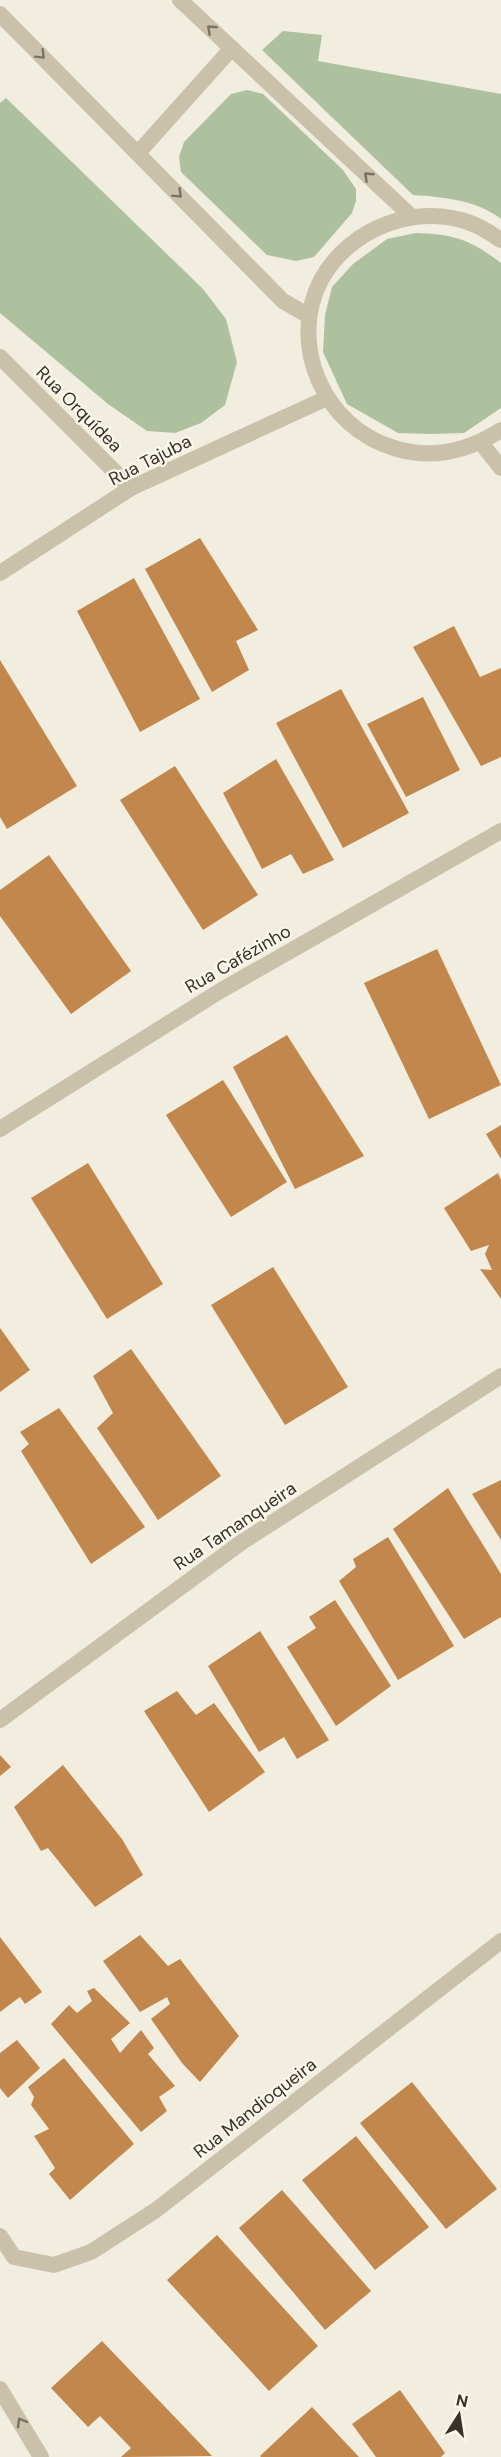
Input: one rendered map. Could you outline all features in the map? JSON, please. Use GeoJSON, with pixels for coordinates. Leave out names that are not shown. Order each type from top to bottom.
{"type":"FeatureCollection","features":[{"type":"Feature","properties":{"kind":"street"},"geometry":{"type":"LineString","coordinates":[[180,0],[411,216]]}},
{"type":"Feature","properties":{"kind":"street"},"geometry":{"type":"LineString","coordinates":[[0,14],[284,300],[309,316]]}},
{"type":"Feature","properties":{"kind":"street"},"geometry":{"type":"LineString","coordinates":[[138,153],[232,48]]}},
{"type":"Feature","properties":{"kind":"street"},"geometry":{"type":"LineString","coordinates":[[501,240],[474,224],[443,216],[411,216],[374,228],[344,250],[321,280],[309,316],[309,345],[314,373],[327,398],[349,425],[379,444],[412,454],[447,453],[481,443],[501,430]]}},
{"type":"Feature","properties":{"kind":"street","name":"Rua Orquídea"},"geometry":{"type":"LineString","coordinates":[[0,357],[131,488]]}},
{"type":"Feature","properties":{"kind":"street","name":"Rua Tajuba"},"geometry":{"type":"LineString","coordinates":[[0,573],[131,488],[327,398]]}},
{"type":"Feature","properties":{"kind":"street"},"geometry":{"type":"LineString","coordinates":[[481,443],[501,468]]}},
{"type":"Feature","properties":{"kind":"street","name":"Rua Cafézinho"},"geometry":{"type":"LineString","coordinates":[[0,1129],[220,991],[501,831]]}},
{"type":"Feature","properties":{"kind":"street","name":"Rua Tamanqueira"},"geometry":{"type":"LineString","coordinates":[[0,1720],[242,1542],[501,1376]]}},
{"type":"Feature","properties":{"kind":"street","name":"Rua Mandioqueira"},"geometry":{"type":"LineString","coordinates":[[0,2236],[14,2257],[54,2265],[91,2252],[156,2210],[501,1941]]}},
{"type":"Feature","properties":{"kind":"street"},"geometry":{"type":"LineString","coordinates":[[0,2388],[41,2457]]}},
{"type":"Feature","properties":{"kind":"green space"},"geometry":{"type":"Polygon","coordinates":[[[283,31],[322,35],[318,61],[501,94],[501,219],[471,204],[448,198],[413,195],[262,50],[283,31]]]}},
{"type":"Feature","properties":{"kind":"green space"},"geometry":{"type":"Polygon","coordinates":[[[247,90],[263,94],[343,170],[356,189],[356,201],[352,213],[314,257],[296,261],[267,255],[181,172],[179,157],[184,142],[231,94],[247,90]]]}},
{"type":"Feature","properties":{"kind":"green space"},"geometry":{"type":"Polygon","coordinates":[[[6,98],[203,289],[226,319],[237,362],[225,405],[201,423],[175,433],[147,431],[108,404],[0,313],[0,103],[6,98]]]}},
{"type":"Feature","properties":{"kind":"green space"},"geometry":{"type":"Polygon","coordinates":[[[416,233],[441,235],[461,240],[501,263],[501,408],[464,433],[398,433],[347,404],[323,352],[325,315],[332,287],[353,264],[387,239],[416,233]]]}},
{"type":"Feature","properties":{"kind":"building"},"geometry":{"type":"Polygon","coordinates":[[[200,538],[258,630],[236,641],[249,670],[212,692],[145,569],[200,538]]]}},
{"type":"Feature","properties":{"kind":"building"},"geometry":{"type":"Polygon","coordinates":[[[134,578],[200,699],[140,732],[77,611],[134,578]]]}},
{"type":"Feature","properties":{"kind":"building"},"geometry":{"type":"Polygon","coordinates":[[[454,626],[480,677],[501,668],[501,757],[481,766],[413,647],[454,626]]]}},
{"type":"Feature","properties":{"kind":"building"},"geometry":{"type":"Polygon","coordinates":[[[0,660],[77,786],[7,829],[0,817],[0,660]]]}},
{"type":"Feature","properties":{"kind":"building"},"geometry":{"type":"Polygon","coordinates":[[[341,689],[409,813],[343,848],[276,723],[341,689]]]}},
{"type":"Feature","properties":{"kind":"building"},"geometry":{"type":"Polygon","coordinates":[[[423,697],[460,770],[406,797],[367,724],[423,697]]]}},
{"type":"Feature","properties":{"kind":"building"},"geometry":{"type":"Polygon","coordinates":[[[276,759],[334,860],[303,874],[291,854],[262,869],[223,793],[276,759]]]}},
{"type":"Feature","properties":{"kind":"building"},"geometry":{"type":"Polygon","coordinates":[[[175,766],[258,895],[203,930],[120,800],[175,766]]]}},
{"type":"Feature","properties":{"kind":"building"},"geometry":{"type":"Polygon","coordinates":[[[49,855],[131,971],[71,1014],[0,916],[0,890],[49,855]]]}},
{"type":"Feature","properties":{"kind":"building"},"geometry":{"type":"Polygon","coordinates":[[[437,949],[501,1085],[429,1119],[364,983],[437,949]]]}},
{"type":"Feature","properties":{"kind":"building"},"geometry":{"type":"Polygon","coordinates":[[[287,1035],[364,1156],[295,1189],[233,1067],[287,1035]]]}},
{"type":"Feature","properties":{"kind":"building"},"geometry":{"type":"Polygon","coordinates":[[[223,1080],[287,1182],[231,1217],[166,1115],[223,1080]]]}},
{"type":"Feature","properties":{"kind":"building"},"geometry":{"type":"Polygon","coordinates":[[[501,1125],[501,1159],[486,1134],[501,1125]]]}},
{"type":"Feature","properties":{"kind":"building"},"geometry":{"type":"Polygon","coordinates":[[[88,1163],[163,1284],[107,1319],[31,1198],[88,1163]]]}},
{"type":"Feature","properties":{"kind":"building"},"geometry":{"type":"Polygon","coordinates":[[[498,1173],[501,1180],[501,1299],[480,1269],[492,1270],[485,1254],[489,1245],[471,1251],[444,1208],[498,1173]]]}},
{"type":"Feature","properties":{"kind":"building"},"geometry":{"type":"Polygon","coordinates":[[[273,1267],[348,1387],[285,1425],[211,1305],[273,1267]]]}},
{"type":"Feature","properties":{"kind":"building"},"geometry":{"type":"Polygon","coordinates":[[[0,1328],[30,1370],[0,1392],[0,1328]]]}},
{"type":"Feature","properties":{"kind":"building"},"geometry":{"type":"Polygon","coordinates":[[[131,1349],[221,1476],[158,1520],[97,1428],[113,1413],[93,1376],[131,1349]]]}},
{"type":"Feature","properties":{"kind":"building"},"geometry":{"type":"Polygon","coordinates":[[[59,1408],[145,1527],[91,1564],[21,1451],[29,1444],[20,1432],[59,1408]]]}},
{"type":"Feature","properties":{"kind":"building"},"geometry":{"type":"Polygon","coordinates":[[[501,1480],[501,1540],[472,1494],[501,1480]]]}},
{"type":"Feature","properties":{"kind":"building"},"geometry":{"type":"Polygon","coordinates":[[[448,1488],[501,1574],[501,1617],[464,1639],[393,1529],[448,1488]]]}},
{"type":"Feature","properties":{"kind":"building"},"geometry":{"type":"Polygon","coordinates":[[[388,1537],[454,1646],[398,1680],[339,1581],[356,1567],[353,1559],[388,1537]]]}},
{"type":"Feature","properties":{"kind":"building"},"geometry":{"type":"Polygon","coordinates":[[[335,1600],[391,1686],[336,1726],[287,1647],[316,1628],[309,1617],[335,1600]]]}},
{"type":"Feature","properties":{"kind":"building"},"geometry":{"type":"Polygon","coordinates":[[[260,1631],[329,1740],[297,1759],[284,1737],[259,1752],[208,1666],[260,1631]]]}},
{"type":"Feature","properties":{"kind":"building"},"geometry":{"type":"Polygon","coordinates":[[[177,1691],[196,1715],[214,1703],[265,1772],[209,1812],[144,1711],[177,1691]]]}},
{"type":"Feature","properties":{"kind":"building"},"geometry":{"type":"Polygon","coordinates":[[[0,1755],[11,1767],[0,1776],[0,1755]]]}},
{"type":"Feature","properties":{"kind":"building"},"geometry":{"type":"Polygon","coordinates":[[[63,1765],[122,1839],[143,1875],[95,1907],[48,1848],[41,1851],[14,1807],[63,1765]]]}},
{"type":"Feature","properties":{"kind":"building"},"geometry":{"type":"Polygon","coordinates":[[[140,1935],[168,1966],[180,1959],[239,2036],[200,2082],[182,2063],[151,2019],[170,2004],[167,1997],[140,2012],[103,1961],[140,1935]]]}},
{"type":"Feature","properties":{"kind":"building"},"geometry":{"type":"Polygon","coordinates":[[[0,1937],[42,1992],[25,2004],[20,1997],[0,2012],[0,1937]]]}},
{"type":"Feature","properties":{"kind":"building"},"geometry":{"type":"Polygon","coordinates":[[[94,1988],[130,2023],[111,2039],[120,2053],[141,2030],[154,2048],[148,2054],[175,2086],[159,2097],[167,2111],[141,2132],[51,2024],[69,2005],[77,2013],[92,2001],[87,1991],[94,1988]]]}},
{"type":"Feature","properties":{"kind":"building"},"geometry":{"type":"Polygon","coordinates":[[[17,2040],[40,2068],[8,2098],[0,2088],[0,2053],[17,2040]]]}},
{"type":"Feature","properties":{"kind":"building"},"geometry":{"type":"Polygon","coordinates":[[[64,2058],[134,2144],[70,2200],[49,2174],[55,2168],[34,2136],[49,2129],[31,2105],[34,2097],[28,2087],[64,2058]]]}},
{"type":"Feature","properties":{"kind":"building"},"geometry":{"type":"Polygon","coordinates":[[[412,2082],[497,2189],[446,2229],[360,2123],[412,2082]]]}},
{"type":"Feature","properties":{"kind":"building"},"geometry":{"type":"Polygon","coordinates":[[[356,2136],[429,2227],[375,2270],[302,2180],[356,2136]]]}},
{"type":"Feature","properties":{"kind":"building"},"geometry":{"type":"Polygon","coordinates":[[[282,2190],[371,2291],[325,2330],[239,2228],[282,2190]]]}},
{"type":"Feature","properties":{"kind":"building"},"geometry":{"type":"Polygon","coordinates":[[[217,2235],[318,2346],[269,2391],[167,2280],[217,2235]]]}},
{"type":"Feature","properties":{"kind":"building"},"geometry":{"type":"Polygon","coordinates":[[[102,2341],[212,2456],[121,2457],[131,2448],[100,2416],[88,2427],[51,2388],[102,2341]]]}},
{"type":"Feature","properties":{"kind":"building"},"geometry":{"type":"Polygon","coordinates":[[[400,2390],[445,2453],[441,2457],[376,2457],[352,2424],[400,2390]]]}},
{"type":"Feature","properties":{"kind":"building"},"geometry":{"type":"Polygon","coordinates":[[[312,2407],[359,2457],[260,2456],[312,2407]]]}}]}
